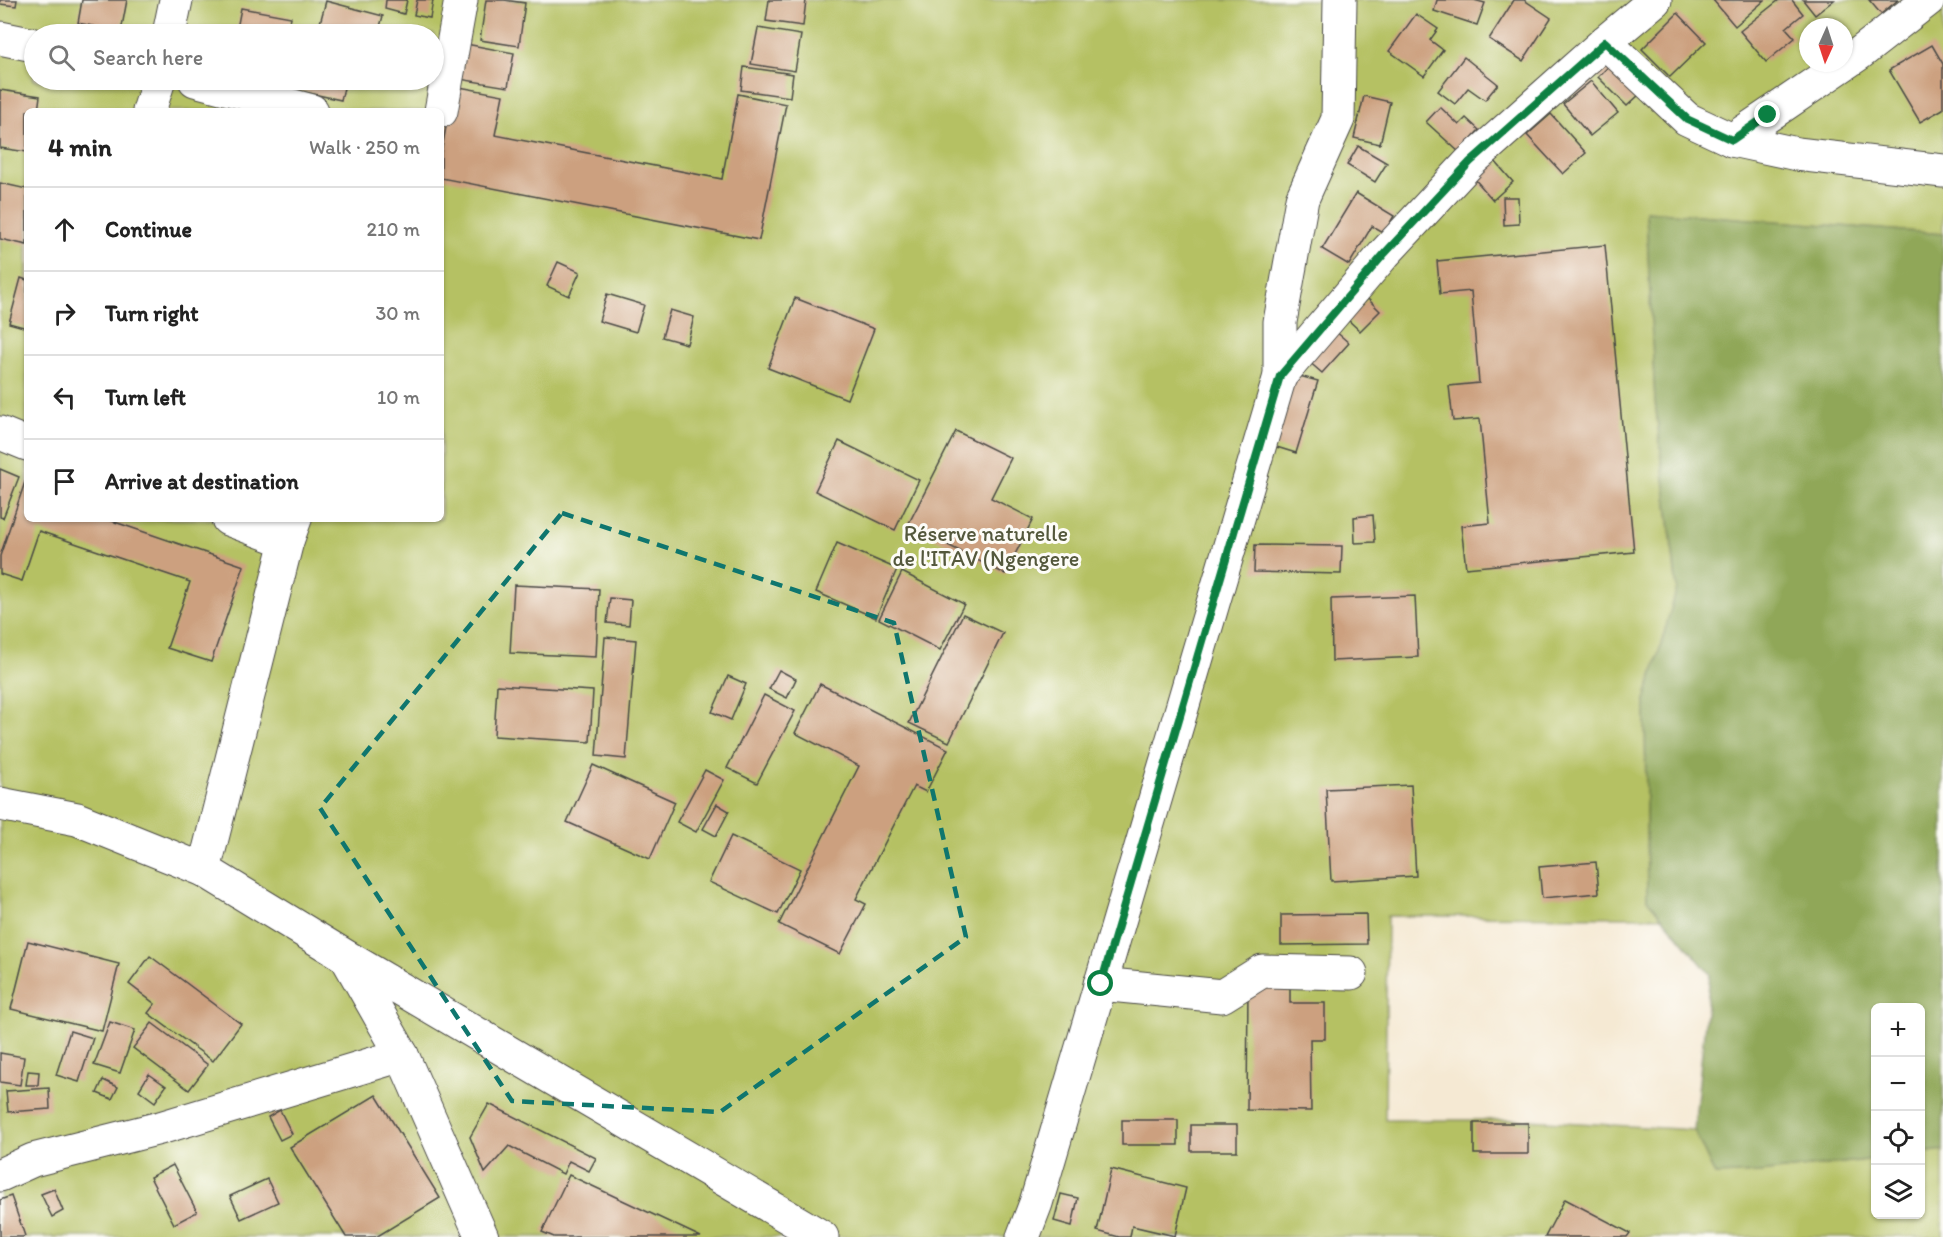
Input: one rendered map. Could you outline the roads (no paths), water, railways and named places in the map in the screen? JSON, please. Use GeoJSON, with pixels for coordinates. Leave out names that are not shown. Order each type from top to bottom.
{"type":"FeatureCollection","features":[{"type":"Feature","properties":{"kind":"street"},"geometry":{"type":"LineString","coordinates":[[171,24],[176,0]]}},
{"type":"Feature","properties":{"kind":"street"},"geometry":{"type":"LineString","coordinates":[[442,108],[461,0]]}},
{"type":"Feature","properties":{"kind":"street"},"geometry":{"type":"LineString","coordinates":[[1023,1237],[1036,1203],[1280,376],[1280,322],[1302,199],[1338,119],[1340,0]]}},
{"type":"Feature","properties":{"kind":"street"},"geometry":{"type":"LineString","coordinates":[[1280,376],[1385,253],[1470,162],[1655,0]]}},
{"type":"Feature","properties":{"kind":"street"},"geometry":{"type":"LineString","coordinates":[[1732,140],[1860,53],[1928,0]]}},
{"type":"Feature","properties":{"kind":"street"},"geometry":{"type":"LineString","coordinates":[[0,38],[24,43]]}},
{"type":"Feature","properties":{"kind":"street"},"geometry":{"type":"LineString","coordinates":[[1605,42],[1687,119],[1732,140],[1797,154],[1943,171]]}},
{"type":"Feature","properties":{"kind":"street"},"geometry":{"type":"LineString","coordinates":[[150,108],[156,90]]}},
{"type":"Feature","properties":{"kind":"street"},"geometry":{"type":"LineString","coordinates":[[233,90],[301,108]]}},
{"type":"Feature","properties":{"kind":"street"},"geometry":{"type":"LineString","coordinates":[[0,433],[24,443]]}},
{"type":"Feature","properties":{"kind":"street"},"geometry":{"type":"LineString","coordinates":[[204,870],[291,530],[245,522]]}},
{"type":"Feature","properties":{"kind":"street"},"geometry":{"type":"LineString","coordinates":[[0,804],[76,819],[204,870],[345,956],[822,1237]]}},
{"type":"Feature","properties":{"kind":"street"},"geometry":{"type":"LineString","coordinates":[[345,956],[402,1055],[482,1237]]}},
{"type":"Feature","properties":{"kind":"street"},"geometry":{"type":"LineString","coordinates":[[1101,984],[1222,996],[1262,970],[1351,973]]}},
{"type":"Feature","properties":{"kind":"street"},"geometry":{"type":"LineString","coordinates":[[0,1175],[33,1160],[160,1128],[402,1055]]}},
{"type":"Feature","properties":{"kind":"park label","name":"Réserve naturelle de l'ITAV (Ngengere"},"geometry":{"type":"Point","coordinates":[986,546]}}]}
